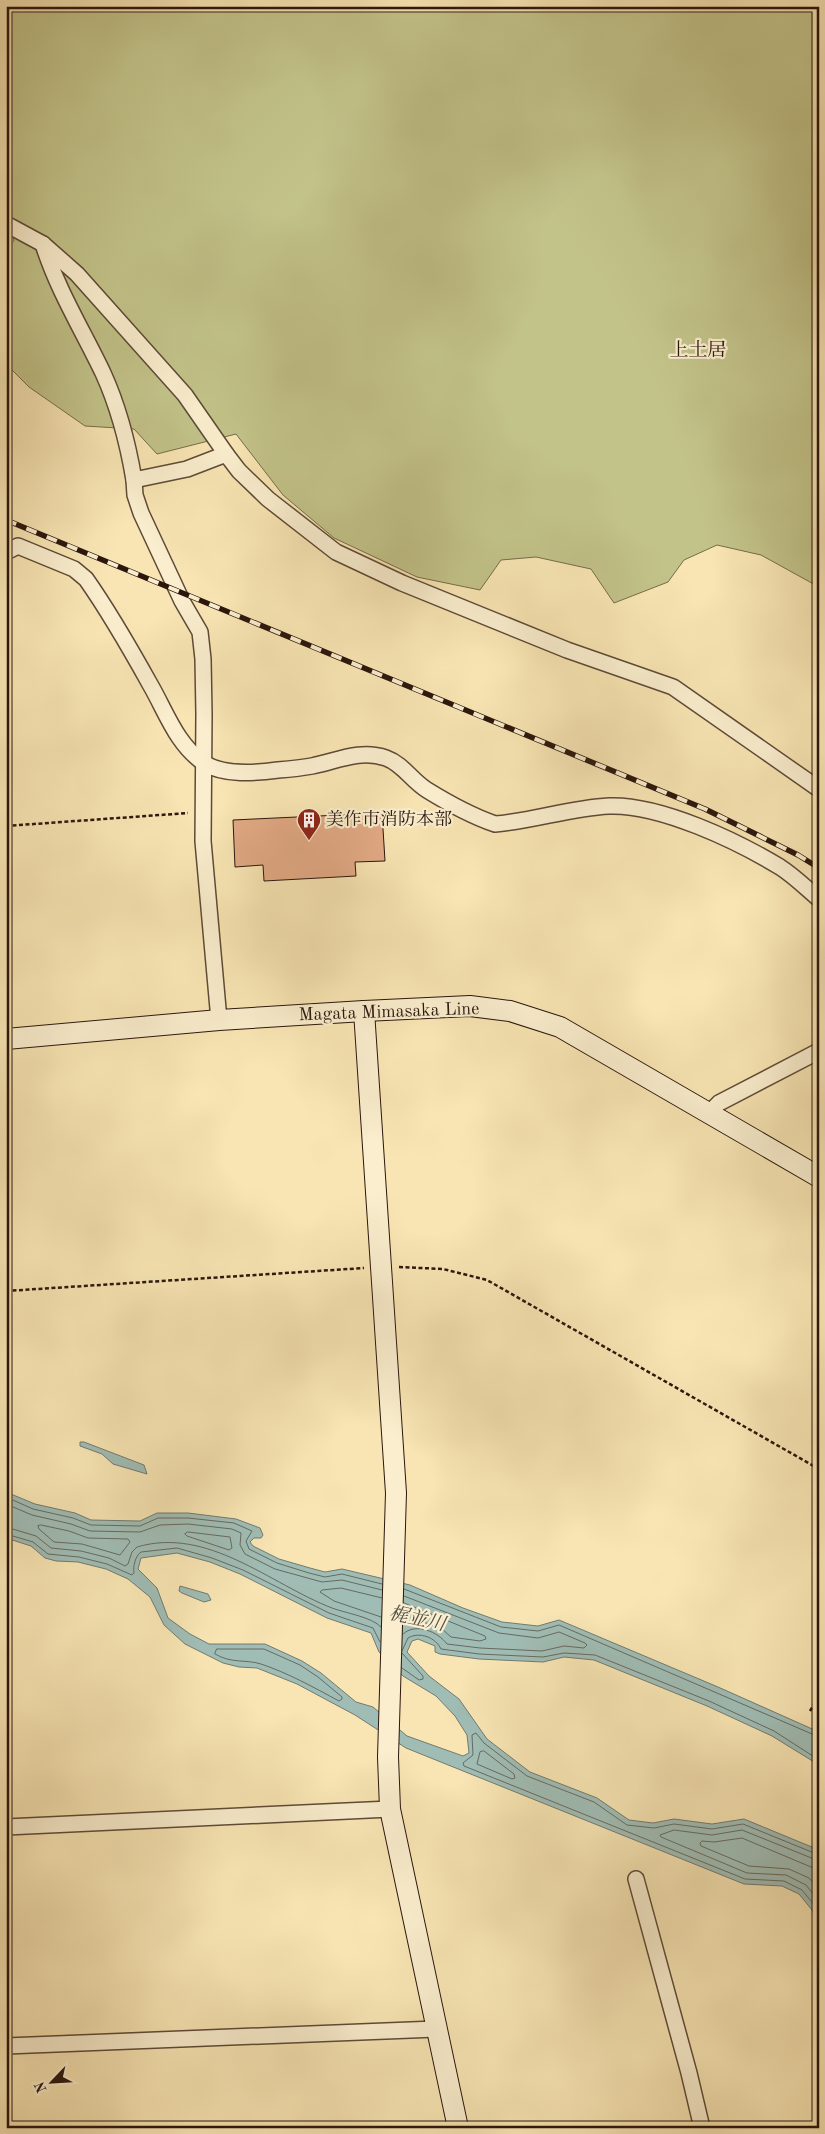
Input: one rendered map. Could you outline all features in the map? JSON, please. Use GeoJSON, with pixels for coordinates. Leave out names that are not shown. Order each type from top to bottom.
{"type":"FeatureCollection","features":[{"type":"Feature","properties":{"kind":"street"},"geometry":{"type":"LineString","coordinates":[[6,224],[43,244],[77,274],[185,395],[239,471],[268,499],[336,552],[394,579],[567,650],[673,687],[819,788]]}},
{"type":"Feature","properties":{"kind":"street"},"geometry":{"type":"LineString","coordinates":[[43,244],[51,269],[108,384],[128,443],[135,495],[141,513],[182,601],[200,632],[203,659],[205,763],[202,812],[219,1020]]}},
{"type":"Feature","properties":{"kind":"street"},"geometry":{"type":"LineString","coordinates":[[134,480],[187,469],[226,454]]}},
{"type":"Feature","properties":{"kind":"street"},"geometry":{"type":"LineString","coordinates":[[6,552],[18,546],[74,569],[86,579],[151,686],[174,730],[185,746],[205,763],[220,769],[250,773],[314,766],[357,755],[386,758],[400,764],[414,780],[427,790],[495,824],[610,806],[642,809],[671,815],[782,868],[819,898]]}},
{"type":"Feature","properties":{"kind":"street","name":"Magata Mimasaka Line"},"geometry":{"type":"LineString","coordinates":[[6,1039],[219,1020],[364,1011],[470,1006],[510,1011],[560,1027],[819,1177]]}},
{"type":"Feature","properties":{"kind":"street"},"geometry":{"type":"LineString","coordinates":[[364,1011],[396,1493],[388,1757],[390,1809],[458,2128]]}},
{"type":"Feature","properties":{"kind":"street"},"geometry":{"type":"LineString","coordinates":[[709,1113],[720,1103],[819,1051]]}},
{"type":"Feature","properties":{"kind":"street"},"geometry":{"type":"LineString","coordinates":[[6,1827],[390,1809]]}},
{"type":"Feature","properties":{"kind":"street"},"geometry":{"type":"LineString","coordinates":[[636,1880],[689,2073],[702,2128]]}},
{"type":"Feature","properties":{"kind":"street"},"geometry":{"type":"LineString","coordinates":[[6,2046],[436,2029]]}},
{"type":"Feature","properties":{"kind":"path"},"geometry":{"type":"LineString","coordinates":[[6,826],[202,812]]}},
{"type":"Feature","properties":{"kind":"path"},"geometry":{"type":"LineString","coordinates":[[6,1291],[382,1266],[443,1270],[487,1280],[819,1469]]}},
{"type":"Feature","properties":{"kind":"path"},"geometry":{"type":"LineString","coordinates":[[810,1711],[819,1696]]}},
{"type":"Feature","properties":{"kind":"green space"},"geometry":{"type":"Polygon","coordinates":[[[6,6],[819,6],[819,587],[761,555],[717,545],[684,560],[668,582],[614,603],[591,569],[536,557],[501,560],[480,590],[417,577],[334,538],[283,495],[236,434],[157,454],[134,429],[85,426],[29,387],[6,364],[6,246],[14,241],[6,204],[6,6]]]}},
{"type":"Feature","properties":{"kind":"water"},"geometry":{"type":"Polygon","coordinates":[[[80,1442],[144,1465],[147,1474],[113,1464],[102,1454],[80,1446],[80,1442]]]}},
{"type":"Feature","properties":{"kind":"water","name":"梶並川"},"geometry":{"type":"Polygon","coordinates":[[[6,1492],[35,1504],[75,1513],[91,1520],[140,1521],[157,1513],[188,1513],[236,1519],[260,1528],[263,1535],[261,1538],[254,1538],[250,1542],[253,1546],[279,1559],[325,1572],[342,1569],[410,1585],[463,1608],[502,1622],[538,1626],[559,1620],[819,1732],[819,1765],[772,1736],[707,1706],[594,1660],[564,1657],[543,1662],[479,1659],[440,1654],[435,1652],[435,1646],[418,1639],[412,1641],[407,1652],[429,1676],[459,1699],[487,1739],[530,1772],[597,1798],[629,1820],[653,1823],[674,1819],[712,1824],[744,1819],[819,1850],[819,1929],[812,1910],[799,1894],[782,1886],[744,1884],[406,1748],[355,1715],[297,1684],[257,1668],[239,1667],[223,1663],[185,1644],[164,1625],[150,1597],[128,1579],[106,1569],[78,1562],[56,1561],[45,1558],[31,1546],[6,1538],[6,1492]],[[177,1553],[141,1558],[138,1569],[157,1588],[168,1618],[190,1634],[209,1644],[265,1644],[302,1661],[321,1673],[356,1702],[373,1707],[407,1736],[463,1756],[469,1753],[467,1735],[455,1716],[436,1696],[403,1676],[379,1652],[371,1633],[327,1618],[240,1574],[210,1562],[177,1553]]]}},
{"type":"Feature","properties":{"kind":"water"},"geometry":{"type":"Polygon","coordinates":[[[180,1586],[208,1594],[211,1600],[204,1602],[182,1593],[179,1591],[180,1586]]]}},
{"type":"Feature","properties":{"kind":"building","name":"美作市消防本部"},"geometry":{"type":"Polygon","coordinates":[[[382,813],[385,861],[355,862],[356,876],[264,881],[263,865],[235,867],[233,820],[382,813]]]}},
{"type":"Feature","properties":{"kind":"railway"},"geometry":{"type":"LineString","coordinates":[[6,520],[705,809],[798,855],[819,868]]}},
{"type":"Feature","properties":{"kind":"place","name":"美作市消防本部"},"geometry":{"type":"Point","coordinates":[309,841]}},
{"type":"Feature","properties":{"kind":"district","name":"上土居"},"geometry":{"type":"Point","coordinates":[698,351]}}]}
